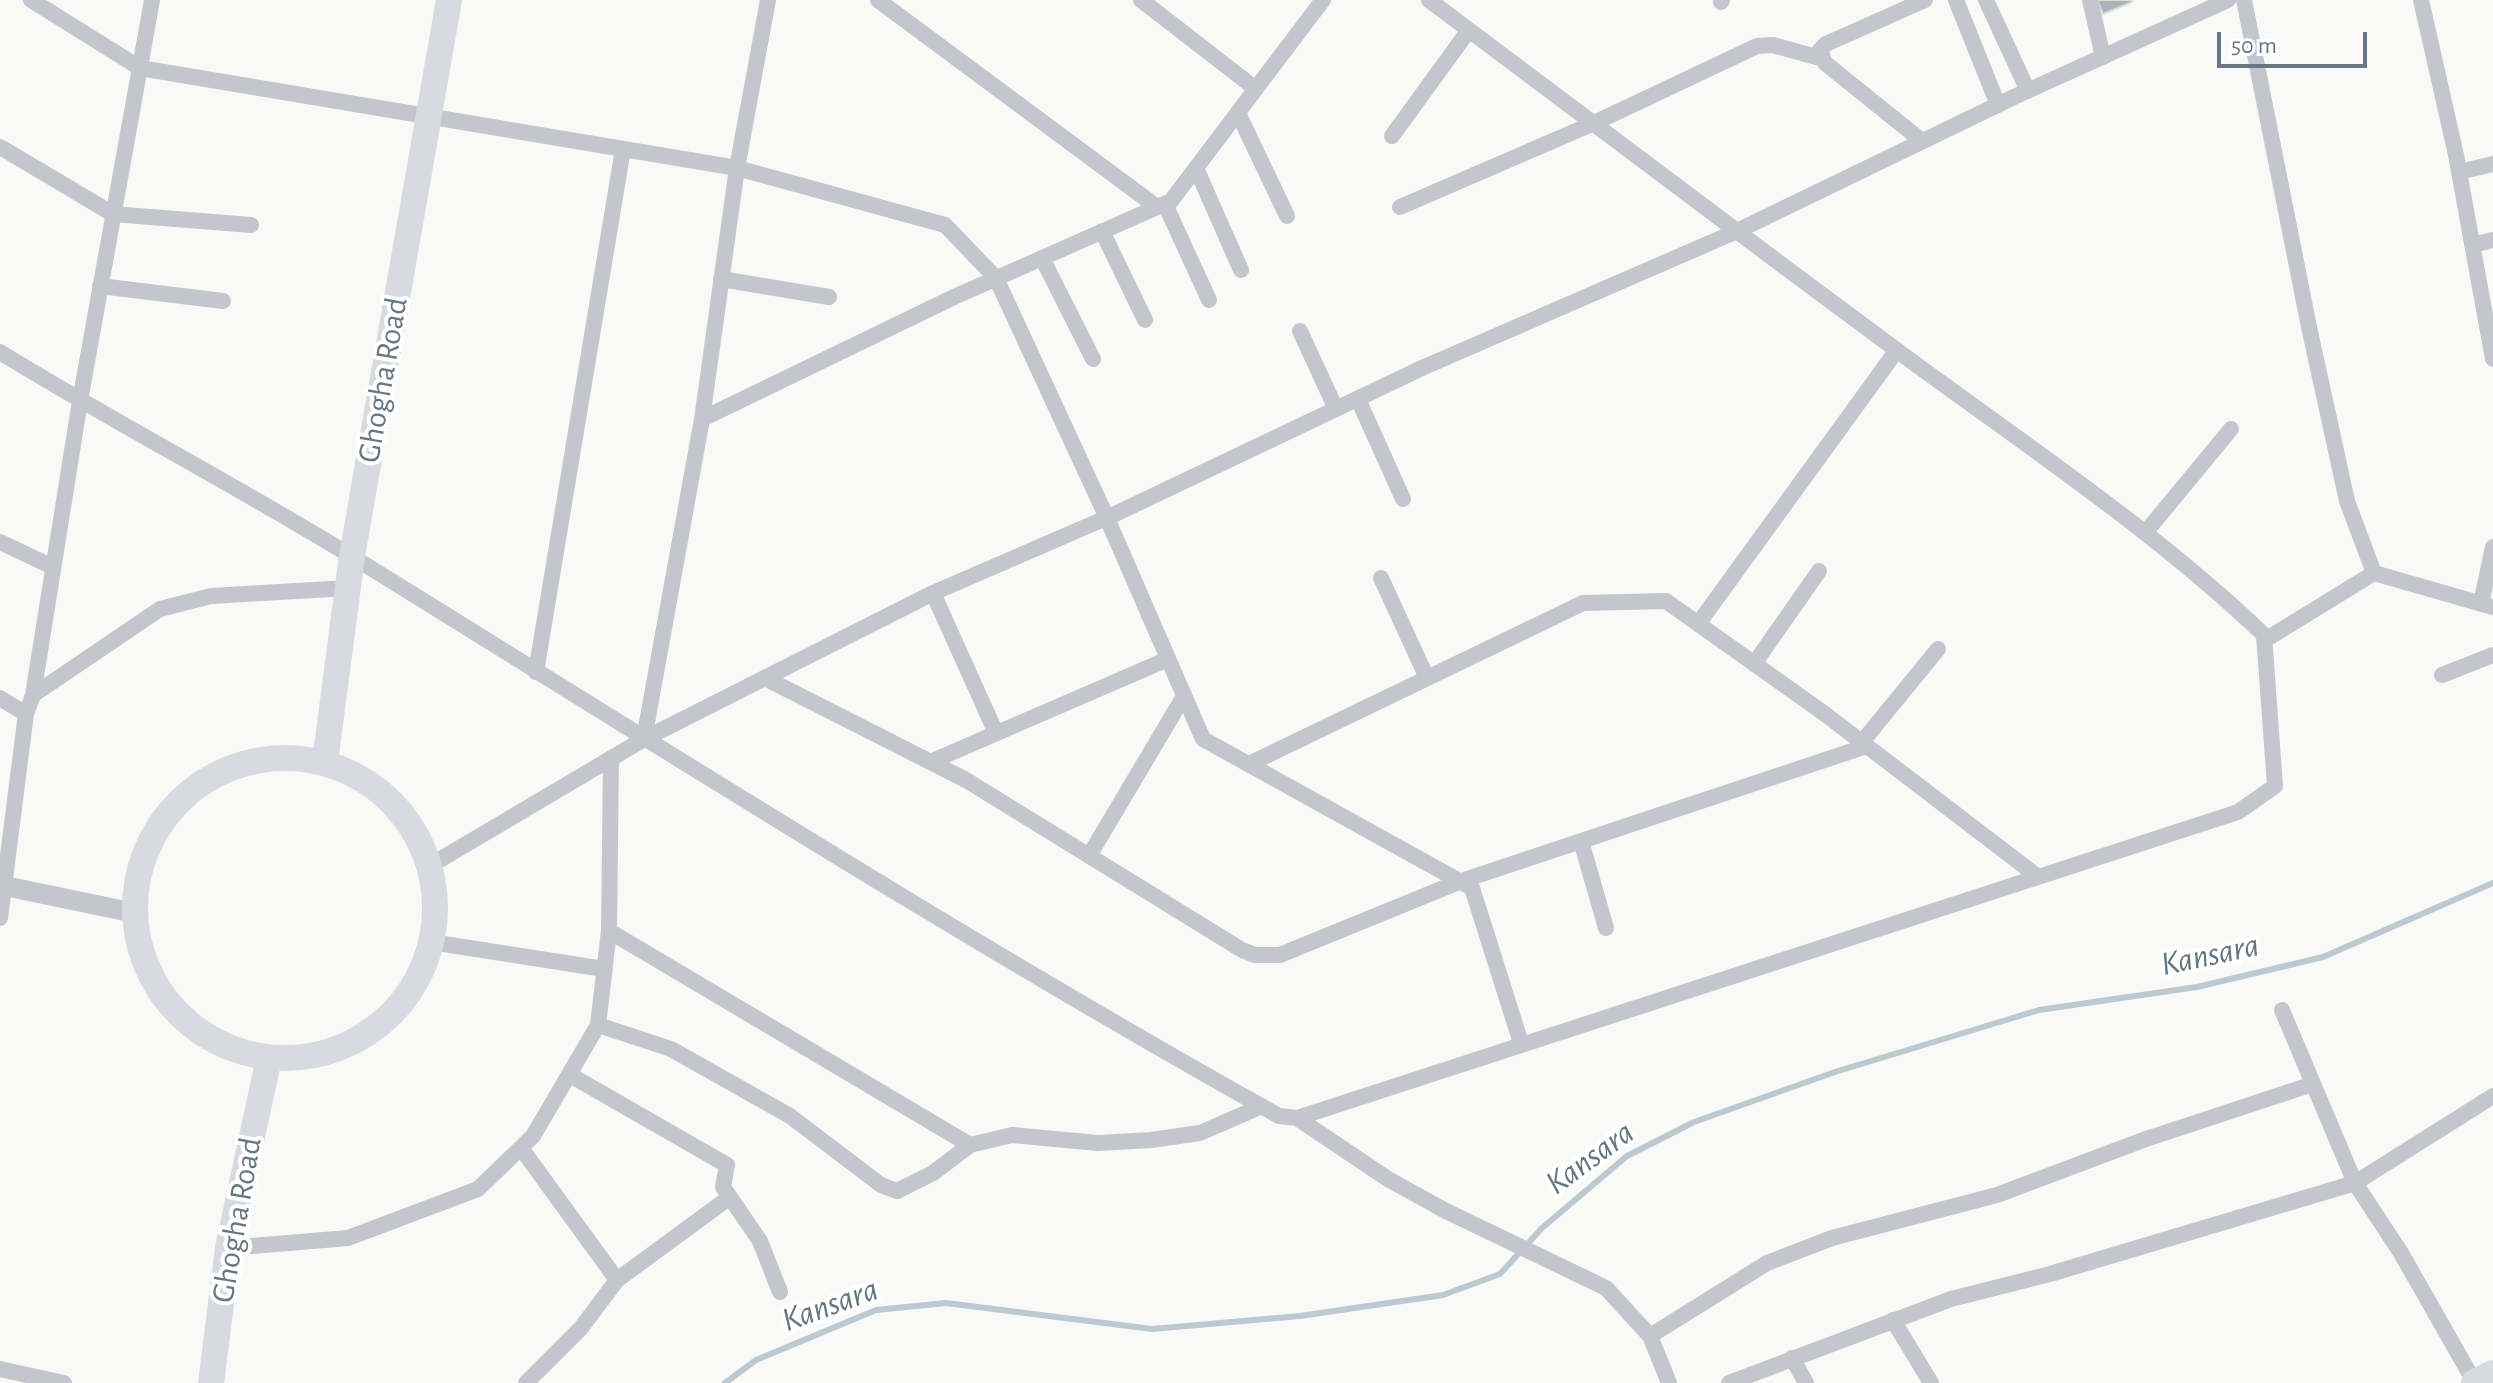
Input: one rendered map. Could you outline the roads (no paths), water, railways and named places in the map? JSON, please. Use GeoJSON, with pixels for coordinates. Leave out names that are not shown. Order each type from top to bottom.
{"type":"FeatureCollection","features":[{"type":"Feature","properties":{"kind":"highway"},"geometry":{"type":"LineString","coordinates":[[2475,1383],[2493,1374]]}},
{"type":"Feature","properties":{"kind":"main road","name":"Ghogha Road"},"geometry":{"type":"LineString","coordinates":[[325,762],[352,556],[449,0]]}},
{"type":"Feature","properties":{"kind":"main road"},"geometry":{"type":"LineString","coordinates":[[279,757],[325,762],[371,784],[408,820],[431,865],[437,914],[427,962],[402,1005],[364,1037],[319,1055],[269,1058],[235,1049],[213,1039],[175,1010],[154,981],[140,948],[135,913],[140,866],[160,823],[192,789],[232,766],[279,757]]}},
{"type":"Feature","properties":{"kind":"main road","name":"Ghogha Road"},"geometry":{"type":"LineString","coordinates":[[211,1383],[228,1248],[269,1058]]}},
{"type":"Feature","properties":{"kind":"street"},"geometry":{"type":"LineString","coordinates":[[31,0],[140,68],[737,168],[945,225],[996,278],[1107,518],[1203,739],[1472,888],[1521,1043]]}},
{"type":"Feature","properties":{"kind":"street"},"geometry":{"type":"LineString","coordinates":[[0,918],[26,714],[33,695],[80,401],[152,0]]}},
{"type":"Feature","properties":{"kind":"street"},"geometry":{"type":"LineString","coordinates":[[644,739],[702,419],[737,168],[768,0]]}},
{"type":"Feature","properties":{"kind":"street"},"geometry":{"type":"LineString","coordinates":[[878,0],[1161,206],[1209,300]]}},
{"type":"Feature","properties":{"kind":"street"},"geometry":{"type":"LineString","coordinates":[[1141,0],[1256,89]]}},
{"type":"Feature","properties":{"kind":"street"},"geometry":{"type":"LineString","coordinates":[[702,419],[996,278],[1161,206],[1196,168],[1323,0]]}},
{"type":"Feature","properties":{"kind":"street"},"geometry":{"type":"LineString","coordinates":[[0,352],[352,556],[644,739],[1131,1035],[1279,1116],[1297,1118],[2238,812],[2275,786],[2264,635],[2218,591],[2145,533],[1735,232],[1429,0]]}},
{"type":"Feature","properties":{"kind":"street"},"geometry":{"type":"LineString","coordinates":[[1820,58],[1826,44],[1925,0]]}},
{"type":"Feature","properties":{"kind":"street"},"geometry":{"type":"LineString","coordinates":[[1956,0],[1998,105]]}},
{"type":"Feature","properties":{"kind":"street"},"geometry":{"type":"LineString","coordinates":[[1986,0],[2028,91]]}},
{"type":"Feature","properties":{"kind":"street"},"geometry":{"type":"LineString","coordinates":[[2090,0],[2103,57]]}},
{"type":"Feature","properties":{"kind":"street"},"geometry":{"type":"LineString","coordinates":[[431,865],[644,739],[933,593],[1107,518],[1336,409],[1735,232],[1998,105],[2228,0]]}},
{"type":"Feature","properties":{"kind":"street"},"geometry":{"type":"LineString","coordinates":[[2244,0],[2347,501],[2374,573]]}},
{"type":"Feature","properties":{"kind":"street"},"geometry":{"type":"LineString","coordinates":[[2421,0],[2489,312],[2493,359]]}},
{"type":"Feature","properties":{"kind":"street"},"geometry":{"type":"LineString","coordinates":[[1392,136],[1469,30]]}},
{"type":"Feature","properties":{"kind":"street"},"geometry":{"type":"LineString","coordinates":[[1400,207],[1592,124],[1757,46],[1773,45],[1820,58],[1922,141]]}},
{"type":"Feature","properties":{"kind":"street"},"geometry":{"type":"LineString","coordinates":[[1238,113],[1287,216]]}},
{"type":"Feature","properties":{"kind":"street"},"geometry":{"type":"LineString","coordinates":[[0,147],[113,214],[251,225]]}},
{"type":"Feature","properties":{"kind":"street"},"geometry":{"type":"LineString","coordinates":[[536,672],[623,149]]}},
{"type":"Feature","properties":{"kind":"street"},"geometry":{"type":"LineString","coordinates":[[2459,172],[2493,164]]}},
{"type":"Feature","properties":{"kind":"street"},"geometry":{"type":"LineString","coordinates":[[1196,168],[1241,270]]}},
{"type":"Feature","properties":{"kind":"street"},"geometry":{"type":"LineString","coordinates":[[1102,231],[1145,320]]}},
{"type":"Feature","properties":{"kind":"street"},"geometry":{"type":"LineString","coordinates":[[2472,245],[2493,240]]}},
{"type":"Feature","properties":{"kind":"street"},"geometry":{"type":"LineString","coordinates":[[1042,258],[1093,359]]}},
{"type":"Feature","properties":{"kind":"street"},"geometry":{"type":"LineString","coordinates":[[721,279],[829,297]]}},
{"type":"Feature","properties":{"kind":"street"},"geometry":{"type":"LineString","coordinates":[[100,286],[223,301]]}},
{"type":"Feature","properties":{"kind":"street"},"geometry":{"type":"LineString","coordinates":[[1300,331],[1336,409]]}},
{"type":"Feature","properties":{"kind":"street"},"geometry":{"type":"LineString","coordinates":[[1698,624],[1897,350]]}},
{"type":"Feature","properties":{"kind":"street"},"geometry":{"type":"LineString","coordinates":[[1358,399],[1403,499]]}},
{"type":"Feature","properties":{"kind":"street"},"geometry":{"type":"LineString","coordinates":[[2145,533],[2231,429]]}},
{"type":"Feature","properties":{"kind":"street"},"geometry":{"type":"LineString","coordinates":[[0,542],[53,567]]}},
{"type":"Feature","properties":{"kind":"street"},"geometry":{"type":"LineString","coordinates":[[2265,640],[2374,573],[2487,606],[2493,547]]}},
{"type":"Feature","properties":{"kind":"street"},"geometry":{"type":"LineString","coordinates":[[1754,664],[1819,571]]}},
{"type":"Feature","properties":{"kind":"street"},"geometry":{"type":"LineString","coordinates":[[1381,578],[1427,678]]}},
{"type":"Feature","properties":{"kind":"street"},"geometry":{"type":"LineString","coordinates":[[33,695],[134,624],[173,605],[211,596],[348,588]]}},
{"type":"Feature","properties":{"kind":"street"},"geometry":{"type":"LineString","coordinates":[[933,593],[996,733]]}},
{"type":"Feature","properties":{"kind":"street"},"geometry":{"type":"LineString","coordinates":[[1249,764],[1583,603],[1666,601],[1864,744],[2037,876]]}},
{"type":"Feature","properties":{"kind":"street"},"geometry":{"type":"LineString","coordinates":[[765,678],[930,762],[1242,950],[1268,957],[1280,955],[1461,881],[1864,744],[1938,649]]}},
{"type":"Feature","properties":{"kind":"street"},"geometry":{"type":"LineString","coordinates":[[2442,675],[2493,655]]}},
{"type":"Feature","properties":{"kind":"street"},"geometry":{"type":"LineString","coordinates":[[930,762],[1168,659]]}},
{"type":"Feature","properties":{"kind":"street"},"geometry":{"type":"LineString","coordinates":[[1089,856],[1184,696]]}},
{"type":"Feature","properties":{"kind":"street"},"geometry":{"type":"LineString","coordinates":[[0,698],[26,714]]}},
{"type":"Feature","properties":{"kind":"street"},"geometry":{"type":"LineString","coordinates":[[228,1248],[348,1238],[478,1189],[533,1136],[598,1025],[609,931],[611,758]]}},
{"type":"Feature","properties":{"kind":"street"},"geometry":{"type":"LineString","coordinates":[[1581,841],[1606,928]]}},
{"type":"Feature","properties":{"kind":"street"},"geometry":{"type":"LineString","coordinates":[[3,886],[135,913]]}},
{"type":"Feature","properties":{"kind":"street"},"geometry":{"type":"LineString","coordinates":[[609,931],[970,1145]]}},
{"type":"Feature","properties":{"kind":"street"},"geometry":{"type":"LineString","coordinates":[[431,942],[604,969]]}},
{"type":"Feature","properties":{"kind":"street"},"geometry":{"type":"LineString","coordinates":[[2282,1010],[2355,1183],[2401,1253],[2475,1383]]}},
{"type":"Feature","properties":{"kind":"street"},"geometry":{"type":"LineString","coordinates":[[598,1025],[671,1049],[790,1116],[857,1163],[881,1185],[897,1191],[933,1173],[970,1145],[1012,1135],[1098,1143],[1200,1133],[1262,1106]]}},
{"type":"Feature","properties":{"kind":"street"},"geometry":{"type":"LineString","coordinates":[[570,1075],[727,1165],[723,1187],[760,1241],[780,1292]]}},
{"type":"Feature","properties":{"kind":"street"},"geometry":{"type":"LineString","coordinates":[[1650,1336],[1780,1258],[1832,1238],[1997,1195],[2146,1139],[2313,1084]]}},
{"type":"Feature","properties":{"kind":"street"},"geometry":{"type":"LineString","coordinates":[[1729,1383],[1951,1299],[2050,1274],[2355,1183],[2493,1096]]}},
{"type":"Feature","properties":{"kind":"street"},"geometry":{"type":"LineString","coordinates":[[1297,1118],[1388,1179],[1444,1210],[1606,1288],[1650,1336],[1669,1383]]}},
{"type":"Feature","properties":{"kind":"street"},"geometry":{"type":"LineString","coordinates":[[521,1148],[617,1280]]}},
{"type":"Feature","properties":{"kind":"street"},"geometry":{"type":"LineString","coordinates":[[526,1383],[581,1328],[617,1280],[730,1197]]}},
{"type":"Feature","properties":{"kind":"street"},"geometry":{"type":"LineString","coordinates":[[1893,1320],[1931,1383]]}},
{"type":"Feature","properties":{"kind":"street"},"geometry":{"type":"LineString","coordinates":[[1792,1358],[1806,1383]]}},
{"type":"Feature","properties":{"kind":"street"},"geometry":{"type":"LineString","coordinates":[[0,1369],[64,1383]]}},
{"type":"Feature","properties":{"kind":"waterway","name":"Kansara"},"geometry":{"type":"LineString","coordinates":[[725,1383],[756,1360],[876,1310],[946,1303],[1152,1329],[1300,1316],[1443,1295],[1500,1274],[1542,1228],[1627,1156],[1694,1122],[1835,1072],[2039,1010],[2197,987],[2323,957],[2493,883]]}}]}
